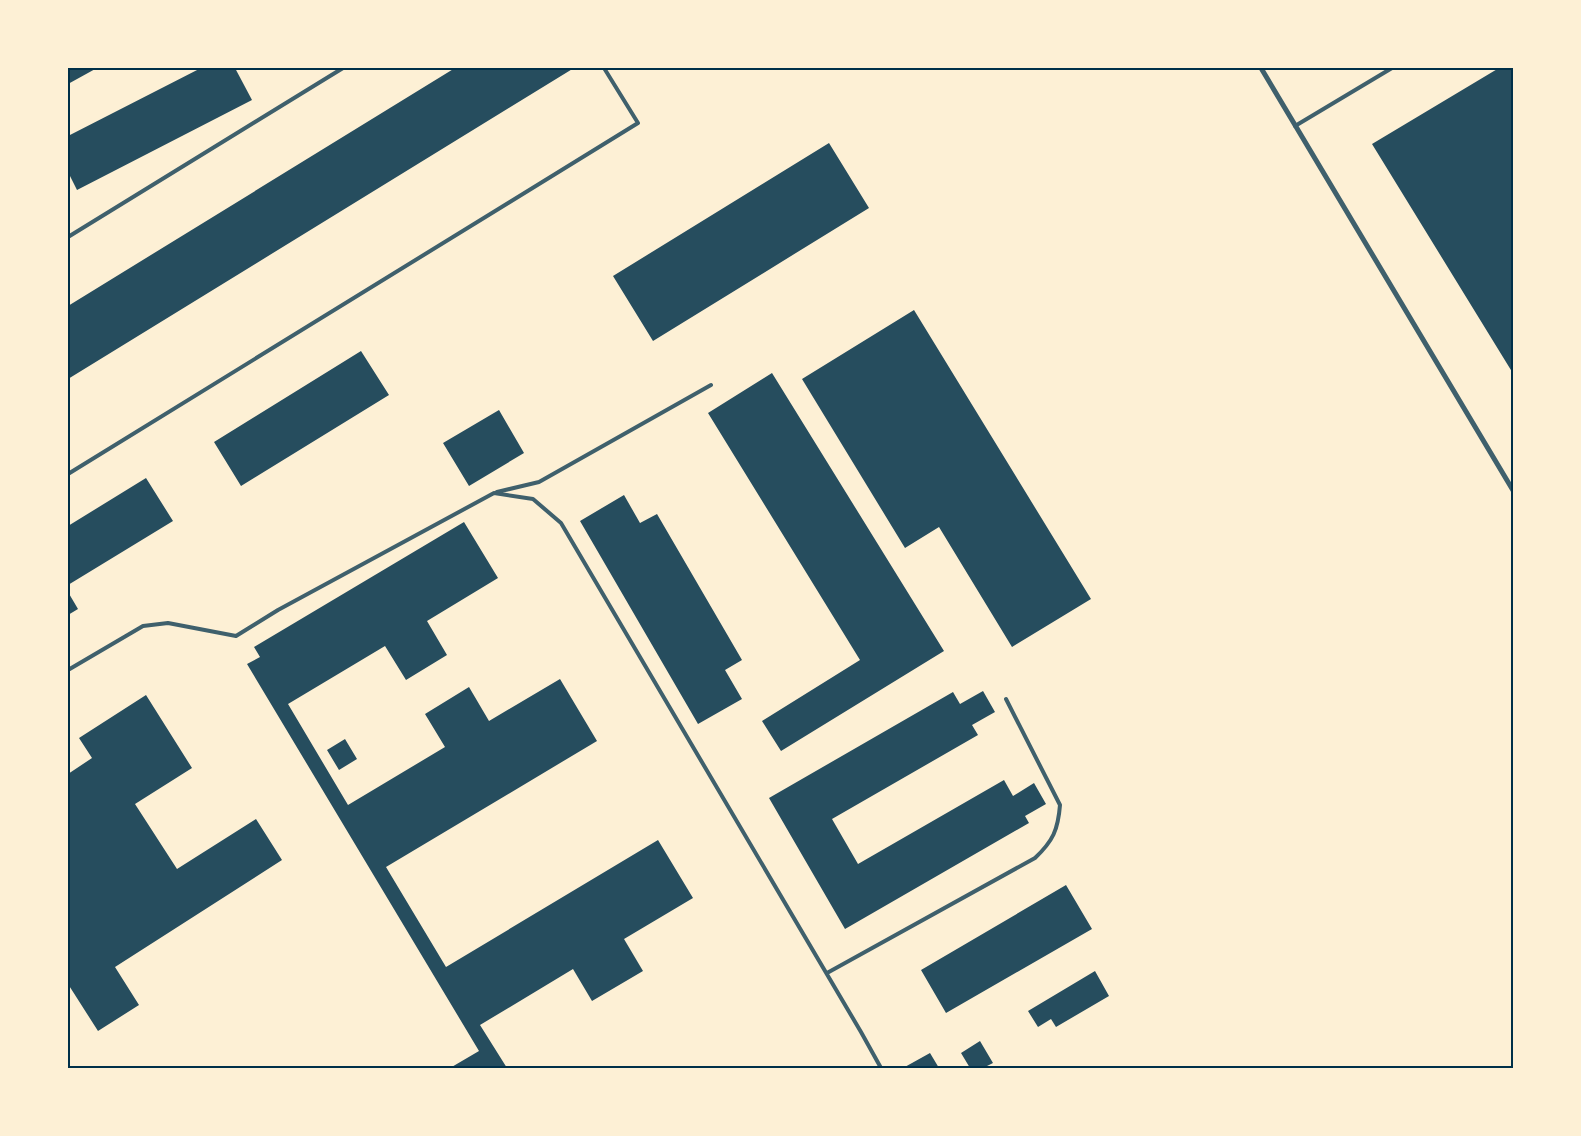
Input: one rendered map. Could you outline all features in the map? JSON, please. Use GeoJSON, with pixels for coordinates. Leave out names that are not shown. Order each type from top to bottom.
{"type":"FeatureCollection","features":[{"type":"Feature","properties":{"kind":"street"},"geometry":{"type":"LineString","coordinates":[[1260,68],[1514,492]]}},
{"type":"Feature","properties":{"kind":"lane"},"geometry":{"type":"LineString","coordinates":[[68,237],[343,68]]}},
{"type":"Feature","properties":{"kind":"lane"},"geometry":{"type":"LineString","coordinates":[[68,474],[638,123],[604,68]]}},
{"type":"Feature","properties":{"kind":"lane"},"geometry":{"type":"LineString","coordinates":[[1295,126],[1392,68]]}},
{"type":"Feature","properties":{"kind":"lane"},"geometry":{"type":"LineString","coordinates":[[68,670],[143,626],[168,623],[236,636],[278,610],[494,493],[539,482],[711,386]]}},
{"type":"Feature","properties":{"kind":"lane"},"geometry":{"type":"LineString","coordinates":[[494,493],[533,500],[560,523],[827,973],[881,1068]]}},
{"type":"Feature","properties":{"kind":"lane"},"geometry":{"type":"LineString","coordinates":[[827,973],[1034,858],[1049,845],[1059,821],[1060,805],[1006,699]]}},
{"type":"Feature","properties":{"kind":"building"},"geometry":{"type":"Polygon","coordinates":[[[68,68],[97,68],[68,84],[68,68]]]}},
{"type":"Feature","properties":{"kind":"building"},"geometry":{"type":"Polygon","coordinates":[[[201,68],[235,68],[252,100],[77,190],[68,172],[68,136],[201,68]]]}},
{"type":"Feature","properties":{"kind":"building"},"geometry":{"type":"Polygon","coordinates":[[[455,68],[574,68],[68,379],[68,306],[455,68]]]}},
{"type":"Feature","properties":{"kind":"building"},"geometry":{"type":"Polygon","coordinates":[[[1499,68],[1514,68],[1514,375],[1372,144],[1499,68]]]}},
{"type":"Feature","properties":{"kind":"building"},"geometry":{"type":"Polygon","coordinates":[[[829,143],[869,208],[653,341],[613,276],[829,143]]]}},
{"type":"Feature","properties":{"kind":"building"},"geometry":{"type":"Polygon","coordinates":[[[914,310],[1091,599],[1012,647],[939,527],[905,548],[802,379],[914,310]]]}},
{"type":"Feature","properties":{"kind":"building"},"geometry":{"type":"Polygon","coordinates":[[[361,351],[389,395],[241,486],[214,442],[361,351]]]}},
{"type":"Feature","properties":{"kind":"building"},"geometry":{"type":"Polygon","coordinates":[[[772,373],[944,651],[781,751],[762,721],[860,660],[708,413],[772,373]]]}},
{"type":"Feature","properties":{"kind":"building"},"geometry":{"type":"Polygon","coordinates":[[[499,410],[524,453],[469,486],[443,443],[499,410]]]}},
{"type":"Feature","properties":{"kind":"building"},"geometry":{"type":"Polygon","coordinates":[[[146,478],[173,521],[68,585],[68,526],[146,478]]]}},
{"type":"Feature","properties":{"kind":"building"},"geometry":{"type":"Polygon","coordinates":[[[624,495],[640,523],[657,514],[742,660],[725,670],[742,699],[698,724],[580,521],[624,495]]]}},
{"type":"Feature","properties":{"kind":"building"},"geometry":{"type":"Polygon","coordinates":[[[464,522],[498,578],[427,621],[447,655],[406,680],[385,646],[288,704],[348,805],[445,747],[425,714],[469,687],[489,721],[560,679],[597,741],[386,867],[446,967],[658,840],[693,898],[624,939],[643,971],[592,1001],[573,969],[480,1025],[507,1068],[450,1068],[479,1051],[247,664],[260,657],[254,647],[464,522]]]}},
{"type":"Feature","properties":{"kind":"building"},"geometry":{"type":"Polygon","coordinates":[[[68,592],[78,609],[68,615],[68,592]]]}},
{"type":"Feature","properties":{"kind":"building"},"geometry":{"type":"Polygon","coordinates":[[[983,691],[995,712],[972,725],[978,735],[832,819],[858,864],[1004,780],[1013,796],[1034,783],[1046,804],[1025,816],[1029,823],[845,929],[769,798],[953,692],[960,704],[983,691]]]}},
{"type":"Feature","properties":{"kind":"building"},"geometry":{"type":"Polygon","coordinates":[[[146,695],[192,768],[135,804],[177,869],[256,819],[282,860],[115,967],[139,1005],[98,1031],[68,984],[68,774],[92,758],[79,738],[146,695]]]}},
{"type":"Feature","properties":{"kind":"building"},"geometry":{"type":"Polygon","coordinates":[[[345,739],[357,759],[339,770],[327,750],[345,739]]]}},
{"type":"Feature","properties":{"kind":"building"},"geometry":{"type":"Polygon","coordinates":[[[1066,885],[1092,929],[946,1013],[921,970],[1066,885]]]}},
{"type":"Feature","properties":{"kind":"building"},"geometry":{"type":"Polygon","coordinates":[[[1095,971],[1109,996],[1056,1027],[1051,1019],[1038,1027],[1028,1011],[1095,971]]]}},
{"type":"Feature","properties":{"kind":"building"},"geometry":{"type":"Polygon","coordinates":[[[980,1041],[993,1063],[983,1068],[970,1068],[961,1053],[980,1041]]]}},
{"type":"Feature","properties":{"kind":"building"},"geometry":{"type":"Polygon","coordinates":[[[930,1053],[939,1068],[903,1068],[930,1053]]]}}]}
